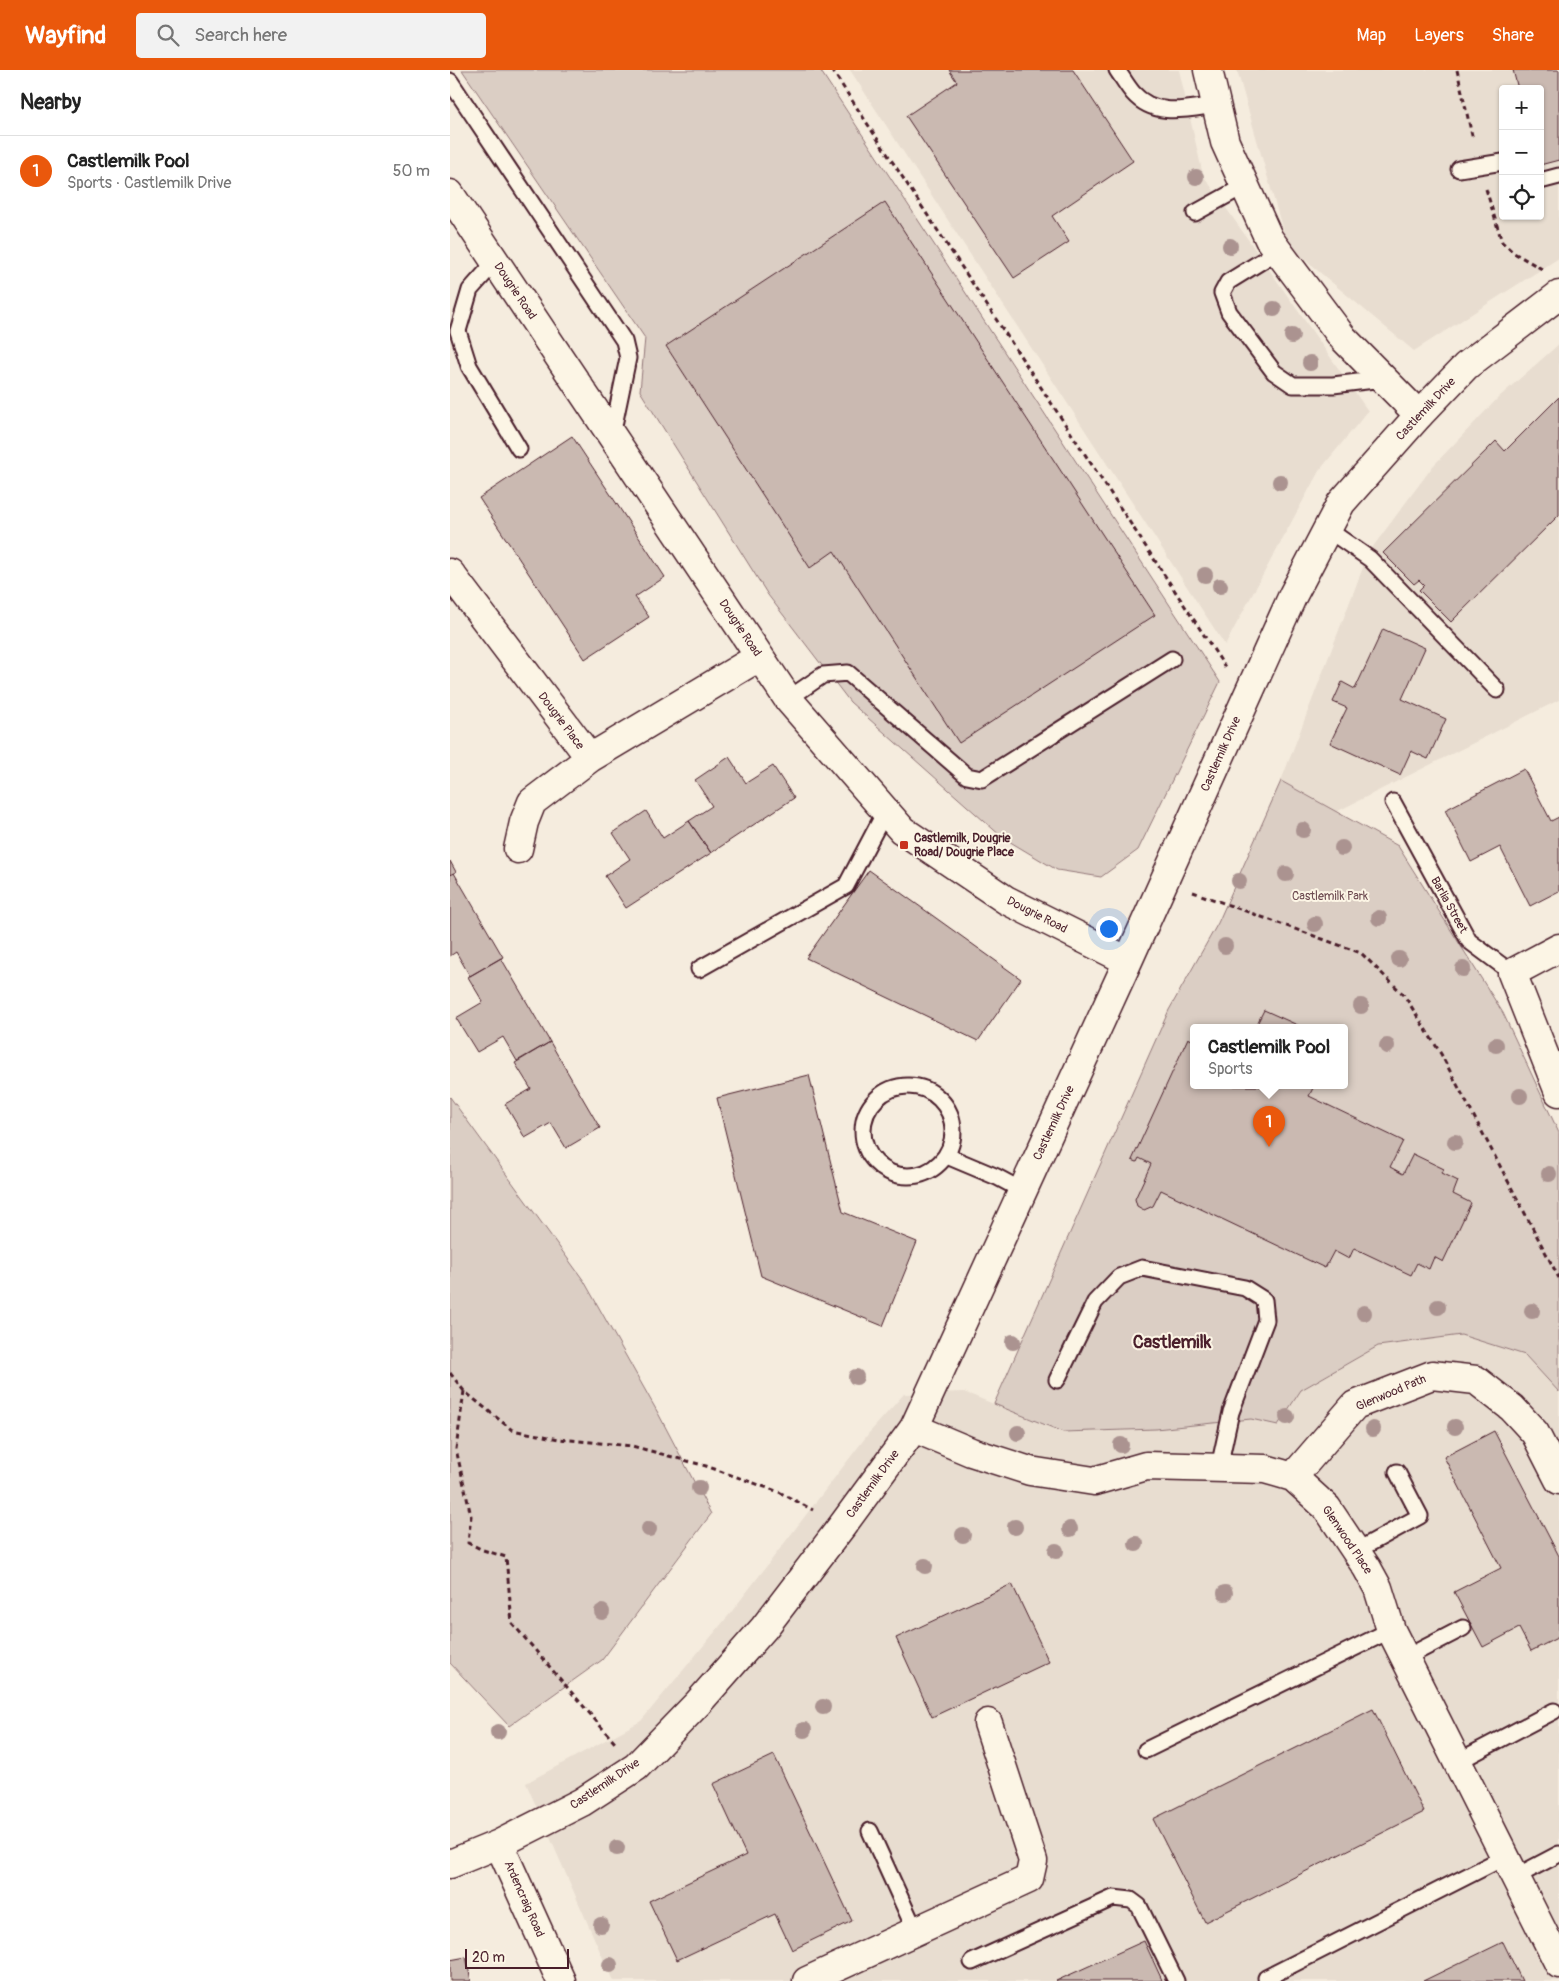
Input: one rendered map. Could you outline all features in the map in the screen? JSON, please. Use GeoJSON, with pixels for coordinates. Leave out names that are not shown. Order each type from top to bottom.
{"type":"FeatureCollection","features":[{"type":"Feature","properties":{"kind":"street"},"geometry":{"type":"LineString","coordinates":[[1208,70],[1225,142],[1270,239],[1343,338],[1419,415]]}},
{"type":"Feature","properties":{"kind":"street","name":"Dougrie Road"},"geometry":{"type":"LineString","coordinates":[[450,194],[788,699],[902,830],[1006,900],[1128,961]]}},
{"type":"Feature","properties":{"kind":"street","name":"Castlemilk Drive"},"geometry":{"type":"LineString","coordinates":[[450,1864],[499,1844],[582,1802],[636,1767],[698,1703],[764,1628],[914,1428],[1293,595],[1341,503],[1419,415],[1466,366],[1559,295]]}},
{"type":"Feature","properties":{"kind":"street","name":"Dougrie Place"},"geometry":{"type":"LineString","coordinates":[[450,573],[590,758],[759,657]]}},
{"type":"Feature","properties":{"kind":"street"},"geometry":{"type":"LineString","coordinates":[[518,849],[524,822],[532,802],[590,758]]}},
{"type":"Feature","properties":{"kind":"street"},"geometry":{"type":"LineString","coordinates":[[1559,948],[1512,972],[1559,1092]]}},
{"type":"Feature","properties":{"kind":"street","name":"Glenwood Path"},"geometry":{"type":"LineString","coordinates":[[1293,1477],[1355,1405],[1432,1375],[1476,1380],[1512,1408],[1535,1433],[1559,1480]]}},
{"type":"Feature","properties":{"kind":"street","name":"Glenwood Place"},"geometry":{"type":"LineString","coordinates":[[914,1428],[971,1452],[1030,1471],[1094,1481],[1146,1466],[1265,1469],[1293,1477],[1327,1508],[1368,1568],[1378,1588],[1391,1630],[1559,1964]]}},
{"type":"Feature","properties":{"kind":"street"},"geometry":{"type":"LineString","coordinates":[[807,1981],[914,1930],[1029,1879],[1033,1860],[988,1723]]}},
{"type":"Feature","properties":{"kind":"street","name":"Ardencraig Road"},"geometry":{"type":"LineString","coordinates":[[499,1844],[561,1981]]}},
{"type":"Feature","properties":{"kind":"lane"},"geometry":{"type":"LineString","coordinates":[[1117,70],[1134,94],[1149,106],[1170,111],[1216,105]]}},
{"type":"Feature","properties":{"kind":"lane"},"geometry":{"type":"LineString","coordinates":[[450,81],[624,341],[628,358],[612,437]]}},
{"type":"Feature","properties":{"kind":"lane"},"geometry":{"type":"LineString","coordinates":[[1458,169],[1499,163]]}},
{"type":"Feature","properties":{"kind":"lane"},"geometry":{"type":"LineString","coordinates":[[1544,180],[1559,176]]}},
{"type":"Feature","properties":{"kind":"lane"},"geometry":{"type":"LineString","coordinates":[[1195,213],[1244,186]]}},
{"type":"Feature","properties":{"kind":"lane"},"geometry":{"type":"LineString","coordinates":[[1278,251],[1228,282],[1222,292],[1229,312],[1274,372],[1293,385],[1333,385],[1383,379]]}},
{"type":"Feature","properties":{"kind":"lane"},"geometry":{"type":"LineString","coordinates":[[495,262],[470,290],[458,331],[469,366],[519,449]]}},
{"type":"Feature","properties":{"kind":"lane"},"geometry":{"type":"LineString","coordinates":[[1327,529],[1370,559],[1497,690]]}},
{"type":"Feature","properties":{"kind":"lane"},"geometry":{"type":"LineString","coordinates":[[788,699],[823,675],[848,673],[967,776],[982,779],[1172,659]]}},
{"type":"Feature","properties":{"kind":"lane","name":"Barlia Street"},"geometry":{"type":"LineString","coordinates":[[1393,802],[1469,942],[1512,972]]}},
{"type":"Feature","properties":{"kind":"lane"},"geometry":{"type":"LineString","coordinates":[[700,969],[846,886],[886,810]]}},
{"type":"Feature","properties":{"kind":"lane"},"geometry":{"type":"LineString","coordinates":[[910,1086],[933,1093],[949,1110],[954,1133],[947,1156],[929,1172],[906,1177],[883,1170],[868,1152],[862,1129],[870,1107],[887,1090],[910,1086]]}},
{"type":"Feature","properties":{"kind":"lane"},"geometry":{"type":"LineString","coordinates":[[947,1156],[1023,1191]]}},
{"type":"Feature","properties":{"kind":"lane"},"geometry":{"type":"LineString","coordinates":[[1057,1380],[1095,1302],[1119,1277],[1142,1268],[1244,1288],[1264,1300],[1266,1320],[1231,1412],[1219,1467]]}},
{"type":"Feature","properties":{"kind":"lane"},"geometry":{"type":"LineString","coordinates":[[1356,1551],[1420,1516],[1397,1472]]}},
{"type":"Feature","properties":{"kind":"lane"},"geometry":{"type":"LineString","coordinates":[[1405,1658],[1463,1628]]}},
{"type":"Feature","properties":{"kind":"lane"},"geometry":{"type":"LineString","coordinates":[[1146,1750],[1391,1630]]}},
{"type":"Feature","properties":{"kind":"lane"},"geometry":{"type":"LineString","coordinates":[[1457,1762],[1554,1711]]}},
{"type":"Feature","properties":{"kind":"lane"},"geometry":{"type":"LineString","coordinates":[[870,1831],[914,1930]]}},
{"type":"Feature","properties":{"kind":"lane"},"geometry":{"type":"LineString","coordinates":[[1266,1978],[1510,1867],[1559,1854]]}},
{"type":"Feature","properties":{"kind":"lane"},"geometry":{"type":"LineString","coordinates":[[972,1962],[1112,1898],[1130,1900],[1139,1906],[1176,1981]]}},
{"type":"Feature","properties":{"kind":"path"},"geometry":{"type":"LineString","coordinates":[[832,70],[1246,699]]}},
{"type":"Feature","properties":{"kind":"path"},"geometry":{"type":"LineString","coordinates":[[1164,881],[1361,953],[1404,995],[1442,1054],[1559,1278]]}},
{"type":"Feature","properties":{"kind":"path"},"geometry":{"type":"LineString","coordinates":[[450,1373],[464,1391],[512,1430],[558,1439],[632,1446],[706,1466],[778,1492],[842,1526]]}},
{"type":"Feature","properties":{"kind":"path"},"geometry":{"type":"LineString","coordinates":[[464,1391],[456,1449],[471,1516],[468,1543],[506,1557],[512,1623],[636,1767]]}},
{"type":"Feature","properties":{"kind":"shaded area"},"geometry":{"type":"Polygon","coordinates":[[[850,70],[1179,70],[1203,175],[1368,411],[1319,471],[1225,645],[850,70]]]}},
{"type":"Feature","properties":{"kind":"shaded area"},"geometry":{"type":"Polygon","coordinates":[[[1237,70],[1559,70],[1559,258],[1414,351],[1287,245],[1237,70]]]}},
{"type":"Feature","properties":{"kind":"shaded area"},"geometry":{"type":"Polygon","coordinates":[[[1559,344],[1559,700],[1336,812],[1281,781],[1369,552],[1433,466],[1499,397],[1559,344]]]}},
{"type":"Feature","properties":{"kind":"shaded area"},"geometry":{"type":"Polygon","coordinates":[[[1461,1335],[1525,1355],[1559,1392],[1559,1981],[613,1981],[526,1783],[641,1721],[729,1615],[869,1433],[904,1394],[964,1392],[1063,1432],[1156,1429],[1251,1419],[1278,1425],[1301,1390],[1378,1346],[1461,1335]]]}},
{"type":"Feature","properties":{"kind":"green space"},"geometry":{"type":"Polygon","coordinates":[[[462,70],[820,70],[1220,682],[1138,850],[1101,877],[1057,870],[1002,837],[850,702],[768,595],[640,391],[645,338],[462,70]]]}},
{"type":"Feature","properties":{"kind":"green space","name":"Castlemilk Park"},"geometry":{"type":"Polygon","coordinates":[[[1281,781],[1398,846],[1503,1013],[1559,1133],[1559,1392],[1525,1355],[1461,1335],[1378,1346],[1301,1390],[1278,1425],[1251,1419],[1156,1429],[1063,1432],[994,1404],[1169,1010],[1218,923],[1281,781]]]}},
{"type":"Feature","properties":{"kind":"green space"},"geometry":{"type":"Polygon","coordinates":[[[450,1097],[584,1281],[658,1413],[711,1514],[602,1660],[509,1726],[450,1663],[450,1097]]]}},
{"type":"Feature","properties":{"kind":"building"},"geometry":{"type":"Polygon","coordinates":[[[949,70],[1073,70],[1133,161],[1052,216],[1069,242],[1014,278],[906,116],[957,82],[949,70]]]}},
{"type":"Feature","properties":{"kind":"building"},"geometry":{"type":"Polygon","coordinates":[[[1513,70],[1559,70],[1559,160],[1544,164],[1544,85],[1517,85],[1513,70]]]}},
{"type":"Feature","properties":{"kind":"building"},"geometry":{"type":"Polygon","coordinates":[[[885,202],[1155,615],[959,743],[834,551],[810,568],[666,346],[885,202]]]}},
{"type":"Feature","properties":{"kind":"building"},"geometry":{"type":"Polygon","coordinates":[[[1559,397],[1559,515],[1451,622],[1419,590],[1424,585],[1419,580],[1414,584],[1383,553],[1496,441],[1505,451],[1559,397]]]}},
{"type":"Feature","properties":{"kind":"building"},"geometry":{"type":"Polygon","coordinates":[[[572,436],[665,577],[635,597],[649,617],[585,659],[479,498],[572,436]]]}},
{"type":"Feature","properties":{"kind":"building"},"geometry":{"type":"Polygon","coordinates":[[[1383,629],[1425,648],[1402,699],[1446,719],[1428,759],[1411,751],[1400,775],[1330,743],[1347,708],[1333,702],[1342,682],[1355,689],[1383,629]]]}},
{"type":"Feature","properties":{"kind":"building"},"geometry":{"type":"Polygon","coordinates":[[[729,757],[746,783],[773,766],[794,798],[711,853],[689,821],[712,806],[695,780],[729,757]]]}},
{"type":"Feature","properties":{"kind":"building"},"geometry":{"type":"Polygon","coordinates":[[[1524,769],[1551,821],[1559,817],[1559,891],[1530,906],[1500,847],[1471,862],[1445,810],[1524,769]]]}},
{"type":"Feature","properties":{"kind":"building"},"geometry":{"type":"Polygon","coordinates":[[[646,811],[663,838],[689,821],[711,853],[626,908],[605,876],[630,859],[613,833],[646,811]]]}},
{"type":"Feature","properties":{"kind":"building"},"geometry":{"type":"Polygon","coordinates":[[[450,861],[456,872],[450,875],[450,861]]]}},
{"type":"Feature","properties":{"kind":"building"},"geometry":{"type":"Polygon","coordinates":[[[869,870],[1021,979],[978,1041],[806,958],[869,870]]]}},
{"type":"Feature","properties":{"kind":"building"},"geometry":{"type":"Polygon","coordinates":[[[454,873],[503,957],[470,976],[456,952],[450,956],[450,875],[454,873]]]}},
{"type":"Feature","properties":{"kind":"building"},"geometry":{"type":"Polygon","coordinates":[[[501,958],[550,1042],[517,1061],[503,1037],[477,1052],[456,1018],[483,1002],[468,977],[501,958]]]}},
{"type":"Feature","properties":{"kind":"building"},"geometry":{"type":"Polygon","coordinates":[[[1264,1010],[1295,1024],[1257,1024],[1264,1010]]]}},
{"type":"Feature","properties":{"kind":"building"},"geometry":{"type":"Polygon","coordinates":[[[1188,1038],[1190,1039],[1190,1089],[1312,1089],[1309,1096],[1403,1141],[1390,1167],[1403,1174],[1413,1154],[1444,1169],[1442,1173],[1458,1181],[1453,1194],[1471,1203],[1443,1262],[1434,1257],[1429,1269],[1417,1263],[1411,1275],[1354,1248],[1349,1259],[1334,1251],[1325,1268],[1161,1190],[1153,1206],[1144,1210],[1137,1206],[1135,1199],[1151,1164],[1139,1158],[1137,1162],[1132,1160],[1188,1038]]]}},
{"type":"Feature","properties":{"kind":"building"},"geometry":{"type":"Polygon","coordinates":[[[550,1042],[600,1128],[566,1148],[551,1123],[525,1138],[505,1104],[531,1089],[515,1063],[550,1042]]]}},
{"type":"Feature","properties":{"kind":"building"},"geometry":{"type":"Polygon","coordinates":[[[809,1075],[843,1212],[917,1242],[883,1326],[761,1276],[717,1098],[809,1075]]]}},
{"type":"Feature","properties":{"kind":"building"},"geometry":{"type":"Polygon","coordinates":[[[1494,1431],[1559,1556],[1559,1637],[1531,1651],[1519,1628],[1483,1647],[1454,1592],[1501,1568],[1444,1457],[1494,1431]]]}},
{"type":"Feature","properties":{"kind":"building"},"geometry":{"type":"Polygon","coordinates":[[[1012,1584],[1049,1662],[932,1717],[896,1638],[1012,1584]]]}},
{"type":"Feature","properties":{"kind":"building"},"geometry":{"type":"Polygon","coordinates":[[[1373,1709],[1424,1812],[1205,1922],[1153,1819],[1373,1709]]]}},
{"type":"Feature","properties":{"kind":"building"},"geometry":{"type":"Polygon","coordinates":[[[774,1755],[852,1921],[792,1950],[775,1914],[677,1960],[649,1901],[746,1855],[713,1784],[774,1755]]]}},
{"type":"Feature","properties":{"kind":"building"},"geometry":{"type":"Polygon","coordinates":[[[1144,1941],[1162,1980],[1056,1981],[1144,1941]]]}},
{"type":"Feature","properties":{"kind":"building"},"geometry":{"type":"Polygon","coordinates":[[[1503,1942],[1522,1981],[1423,1981],[1503,1942]]]}},
{"type":"Feature","properties":{"kind":"building"},"geometry":{"type":"Polygon","coordinates":[[[466,1957],[471,1981],[450,1981],[450,1960],[466,1957]]]}},
{"type":"Feature","properties":{"kind":"place","name":"Castlemilk, Dougrie Road/ Dougrie Place"},"geometry":{"type":"Point","coordinates":[904,845]}},
{"type":"Feature","properties":{"kind":"place","name":"Castlemilk Pool"},"geometry":{"type":"Point","coordinates":[1269,1147]}},
{"type":"Feature","properties":{"kind":"district","name":"Castlemilk"},"geometry":{"type":"Point","coordinates":[1172,1342]}}]}
